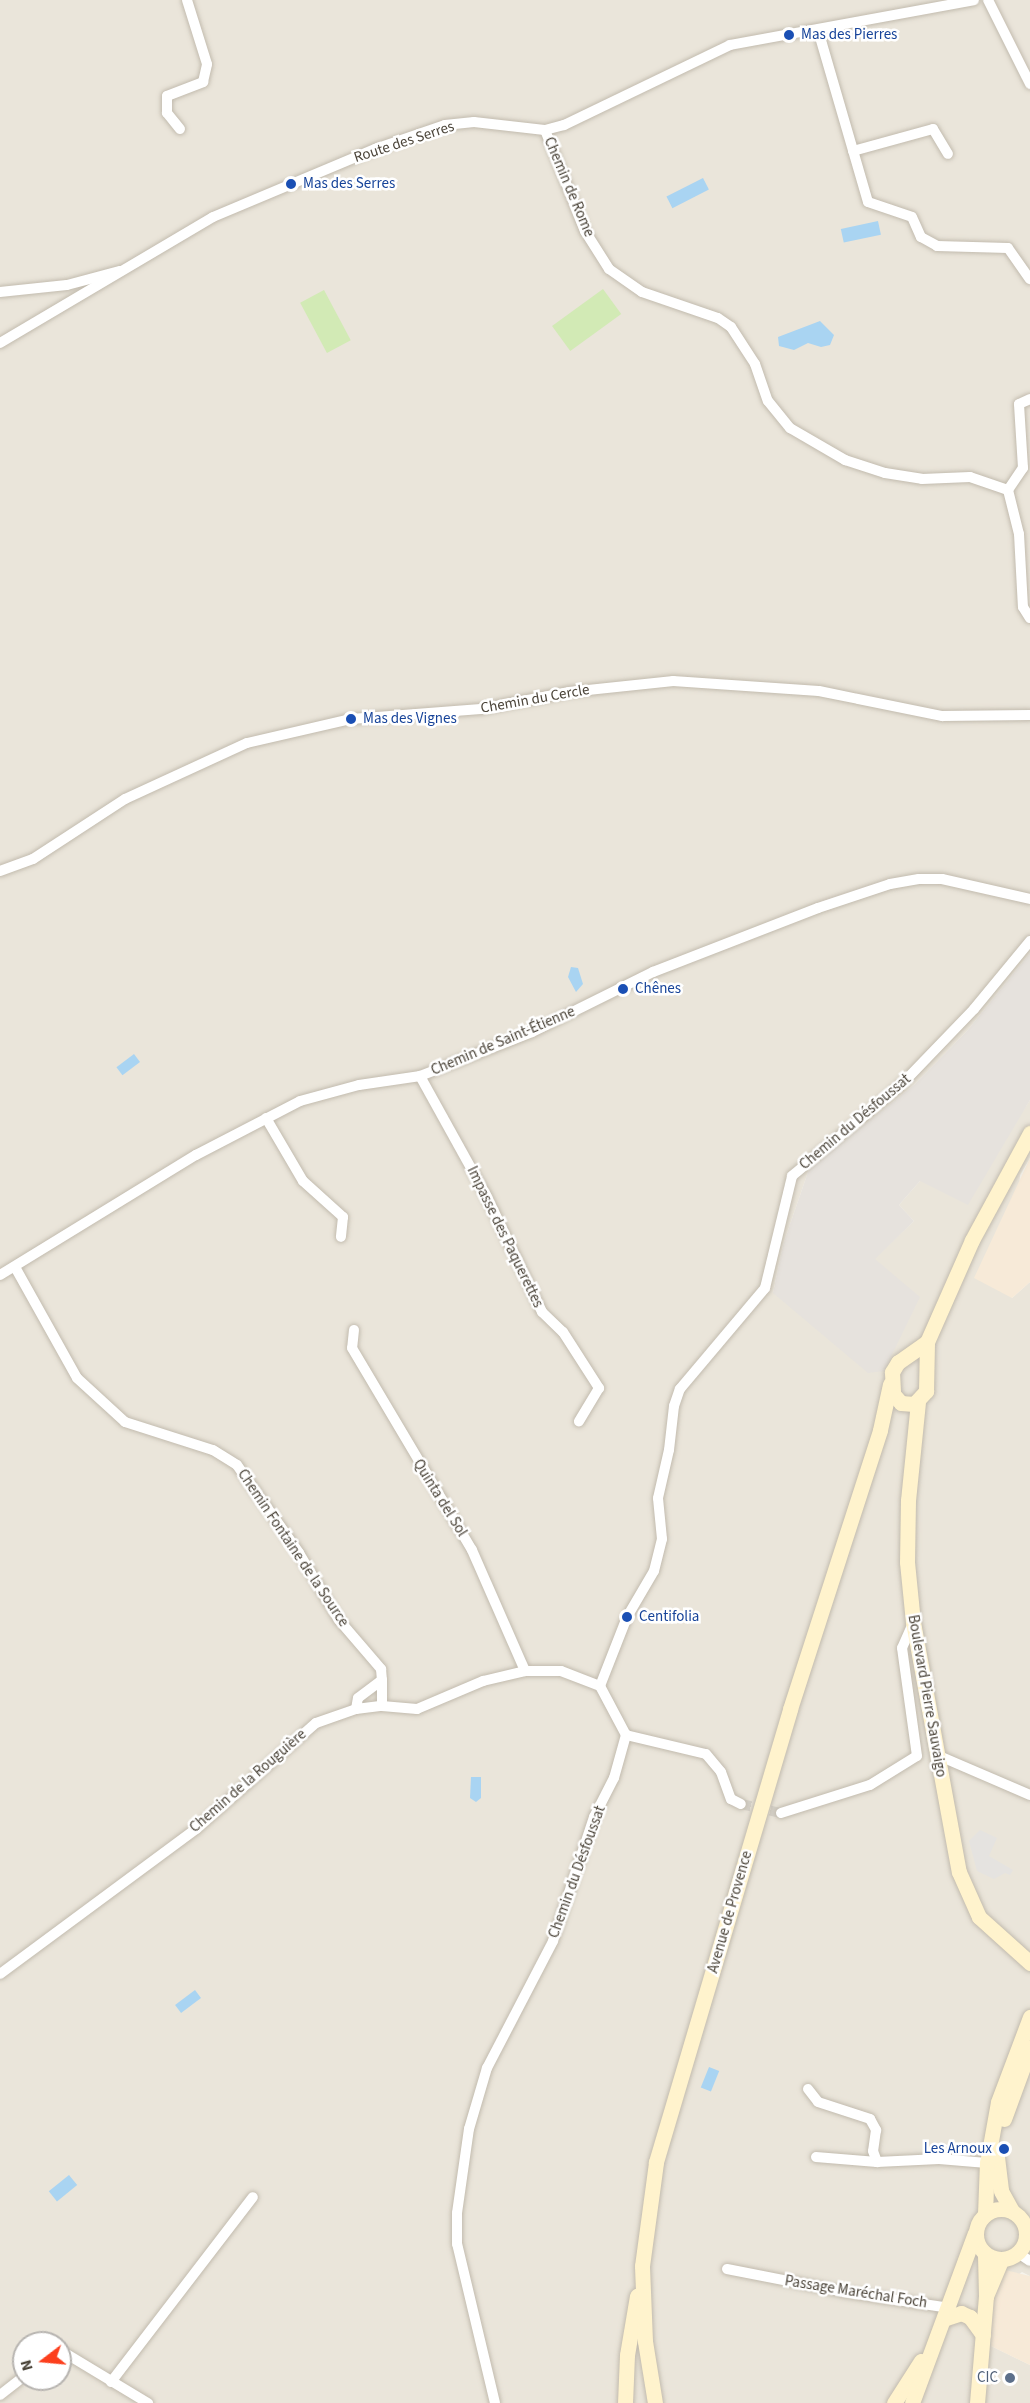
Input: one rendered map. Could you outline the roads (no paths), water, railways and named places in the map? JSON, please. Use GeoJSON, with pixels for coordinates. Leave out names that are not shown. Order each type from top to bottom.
{"type":"FeatureCollection","features":[{"type":"Feature","properties":{"kind":"main road"},"geometry":{"type":"LineString","coordinates":[[907,1357],[926,1364],[927,1342],[972,1240],[1030,1133]]}},
{"type":"Feature","properties":{"kind":"main road"},"geometry":{"type":"LineString","coordinates":[[907,1357],[927,1342]]}},
{"type":"Feature","properties":{"kind":"main road","name":"Avenue de Provence"},"geometry":{"type":"LineString","coordinates":[[655,2403],[645,2341],[642,2266],[656,2162],[801,1676],[880,1430],[890,1384],[898,1362],[907,1357]]}},
{"type":"Feature","properties":{"kind":"main road","name":"Avenue de Provence"},"geometry":{"type":"LineString","coordinates":[[880,1430],[909,1403],[929,1378],[926,1364]]}},
{"type":"Feature","properties":{"kind":"main road","name":"Boulevard Pierre Sauvaigo"},"geometry":{"type":"LineString","coordinates":[[890,1384],[909,1403],[915,1421],[907,1562],[913,1622],[958,1872],[967,1896],[979,1917],[1030,1963]]}},
{"type":"Feature","properties":{"kind":"main road","name":"Boulevard Pierre Sauvaigo"},"geometry":{"type":"LineString","coordinates":[[1015,1949],[1030,1953]]}},
{"type":"Feature","properties":{"kind":"main road"},"geometry":{"type":"LineString","coordinates":[[904,2401],[940,2334],[975,2233],[985,2214],[987,2163],[998,2102],[1030,2017]]}},
{"type":"Feature","properties":{"kind":"main road"},"geometry":{"type":"LineString","coordinates":[[985,2255],[1001,2260],[1024,2257],[1025,2225],[1012,2211],[997,2174],[1013,2079],[1030,2037]]}},
{"type":"Feature","properties":{"kind":"main road"},"geometry":{"type":"LineString","coordinates":[[1007,2106],[1030,2048]]}},
{"type":"Feature","properties":{"kind":"main road"},"geometry":{"type":"LineString","coordinates":[[985,2214],[1003,2209],[1012,2211]]}},
{"type":"Feature","properties":{"kind":"main road"},"geometry":{"type":"LineString","coordinates":[[975,2233],[985,2255],[986,2296],[977,2403]]}},
{"type":"Feature","properties":{"kind":"main road"},"geometry":{"type":"LineString","coordinates":[[963,2271],[985,2255]]}},
{"type":"Feature","properties":{"kind":"main road"},"geometry":{"type":"LineString","coordinates":[[986,2296],[1001,2260]]}},
{"type":"Feature","properties":{"kind":"main road"},"geometry":{"type":"LineString","coordinates":[[625,2403],[627,2355],[642,2266]]}},
{"type":"Feature","properties":{"kind":"main road"},"geometry":{"type":"LineString","coordinates":[[948,2313],[962,2313],[970,2317],[983,2336]]}},
{"type":"Feature","properties":{"kind":"street"},"geometry":{"type":"LineString","coordinates":[[180,129],[168,113],[167,96],[203,82],[207,64],[187,0]]}},
{"type":"Feature","properties":{"kind":"street","name":"Route des Serres"},"geometry":{"type":"LineString","coordinates":[[0,343],[213,217],[330,167],[445,125],[474,122],[544,130],[564,125],[730,45],[974,0]]}},
{"type":"Feature","properties":{"kind":"street"},"geometry":{"type":"LineString","coordinates":[[988,0],[1030,84]]}},
{"type":"Feature","properties":{"kind":"street"},"geometry":{"type":"LineString","coordinates":[[818,30],[868,202],[912,218],[921,237],[937,246],[1008,248],[1030,279]]}},
{"type":"Feature","properties":{"kind":"street"},"geometry":{"type":"LineString","coordinates":[[853,151],[933,129],[948,154]]}},
{"type":"Feature","properties":{"kind":"street","name":"Chemin de Rome"},"geometry":{"type":"LineString","coordinates":[[544,130],[585,231],[609,269],[642,292],[718,318],[731,327],[755,364],[768,401],[790,428],[845,460],[885,473],[922,479],[970,477],[1008,490]]}},
{"type":"Feature","properties":{"kind":"street"},"geometry":{"type":"LineString","coordinates":[[0,292],[67,285],[109,271],[123,271]]}},
{"type":"Feature","properties":{"kind":"street"},"geometry":{"type":"LineString","coordinates":[[1030,399],[1019,404],[1023,468],[1008,490],[1019,534],[1023,607],[1030,618]]}},
{"type":"Feature","properties":{"kind":"street","name":"Chemin du Cercle"},"geometry":{"type":"LineString","coordinates":[[0,871],[33,859],[125,799],[247,743],[351,720],[481,709],[569,692],[673,681],[819,692],[942,716],[1030,715]]}},
{"type":"Feature","properties":{"kind":"street","name":"Chemin de Saint-Étienne"},"geometry":{"type":"LineString","coordinates":[[0,1275],[196,1155],[300,1101],[359,1085],[420,1076],[532,1032],[653,972],[890,884],[942,879],[1030,898]]}},
{"type":"Feature","properties":{"kind":"street","name":"Chemin du Désfoussat"},"geometry":{"type":"LineString","coordinates":[[600,1686],[627,1617],[654,1571],[662,1539],[657,1497],[669,1450],[674,1406],[680,1389],[765,1288],[792,1176],[900,1086],[974,1009],[1030,941]]}},
{"type":"Feature","properties":{"kind":"street","name":"Impasse des Paquerettes"},"geometry":{"type":"LineString","coordinates":[[420,1076],[486,1195],[542,1312],[563,1332],[600,1388],[579,1421]]}},
{"type":"Feature","properties":{"kind":"street"},"geometry":{"type":"LineString","coordinates":[[266,1118],[303,1180],[343,1217],[341,1237]]}},
{"type":"Feature","properties":{"kind":"street","name":"Chemin Fontaine de la Source"},"geometry":{"type":"LineString","coordinates":[[15,1267],[77,1378],[117,1415],[125,1422],[213,1450],[237,1465],[299,1553],[339,1620],[381,1669],[382,1706]]}},
{"type":"Feature","properties":{"kind":"street","name":"Quinta del Sol"},"geometry":{"type":"LineString","coordinates":[[354,1330],[352,1348],[472,1550],[525,1671]]}},
{"type":"Feature","properties":{"kind":"street"},"geometry":{"type":"LineString","coordinates":[[781,1813],[870,1785],[917,1756],[902,1648],[913,1622]]}},
{"type":"Feature","properties":{"kind":"street","name":"Chemin de la Rouguière"},"geometry":{"type":"LineString","coordinates":[[0,1974],[196,1829],[316,1723],[357,1709],[382,1706],[417,1709],[483,1681],[525,1671],[561,1671],[600,1686]]}},
{"type":"Feature","properties":{"kind":"street"},"geometry":{"type":"LineString","coordinates":[[357,1709],[357,1698],[382,1680]]}},
{"type":"Feature","properties":{"kind":"street"},"geometry":{"type":"LineString","coordinates":[[600,1686],[626,1736],[706,1754],[721,1772],[731,1799],[741,1804]]}},
{"type":"Feature","properties":{"kind":"street","name":"Chemin du Désfoussat"},"geometry":{"type":"LineString","coordinates":[[495,2403],[458,2244],[457,2213],[469,2129],[487,2068],[552,1941],[594,1816],[614,1778],[626,1736]]}},
{"type":"Feature","properties":{"kind":"street"},"geometry":{"type":"LineString","coordinates":[[937,1755],[1030,1795]]}},
{"type":"Feature","properties":{"kind":"street"},"geometry":{"type":"LineString","coordinates":[[808,2089],[818,2102],[870,2119],[876,2130],[873,2151],[877,2163]]}},
{"type":"Feature","properties":{"kind":"street"},"geometry":{"type":"LineString","coordinates":[[816,2157],[877,2163],[939,2159],[987,2163]]}},
{"type":"Feature","properties":{"kind":"street"},"geometry":{"type":"LineString","coordinates":[[111,2382],[253,2197]]}},
{"type":"Feature","properties":{"kind":"street","name":"Passage Maréchal Foch"},"geometry":{"type":"LineString","coordinates":[[727,2269],[948,2313]]}},
{"type":"Feature","properties":{"kind":"street"},"geometry":{"type":"LineString","coordinates":[[72,2358],[148,2403]]}},
{"type":"Feature","properties":{"kind":"street"},"geometry":{"type":"LineString","coordinates":[[0,2395],[12,2386]]}},
{"type":"Feature","properties":{"kind":"water"},"geometry":{"type":"Polygon","coordinates":[[[703,178],[709,190],[672,208],[666,197],[703,178]]]}},
{"type":"Feature","properties":{"kind":"water"},"geometry":{"type":"Polygon","coordinates":[[[878,221],[881,235],[844,243],[841,229],[878,221]]]}},
{"type":"Feature","properties":{"kind":"water"},"geometry":{"type":"Polygon","coordinates":[[[820,321],[834,335],[830,345],[821,347],[808,343],[794,350],[779,346],[778,337],[820,321]]]}},
{"type":"Feature","properties":{"kind":"water"},"geometry":{"type":"Polygon","coordinates":[[[571,967],[578,968],[583,984],[576,992],[568,977],[571,967]]]}},
{"type":"Feature","properties":{"kind":"water"},"geometry":{"type":"Polygon","coordinates":[[[134,1054],[140,1062],[122,1075],[116,1067],[134,1054]]]}},
{"type":"Feature","properties":{"kind":"water"},"geometry":{"type":"Polygon","coordinates":[[[471,1777],[481,1777],[481,1798],[476,1802],[470,1798],[471,1777]]]}},
{"type":"Feature","properties":{"kind":"water"},"geometry":{"type":"Polygon","coordinates":[[[195,1990],[201,1998],[181,2013],[175,2005],[195,1990]]]}},
{"type":"Feature","properties":{"kind":"water"},"geometry":{"type":"Polygon","coordinates":[[[709,2067],[719,2071],[711,2092],[701,2087],[709,2067]]]}},
{"type":"Feature","properties":{"kind":"water"},"geometry":{"type":"Polygon","coordinates":[[[69,2175],[77,2185],[57,2201],[49,2191],[69,2175]]]}},
{"type":"Feature","properties":{"kind":"tunnel"},"geometry":{"type":"LineString","coordinates":[[741,1804],[781,1813]]}},
{"type":"Feature","properties":{"kind":"place","name":"Mas des Pierres"},"geometry":{"type":"Point","coordinates":[789,35]}},
{"type":"Feature","properties":{"kind":"place","name":"Mas des Serres"},"geometry":{"type":"Point","coordinates":[291,184]}},
{"type":"Feature","properties":{"kind":"place","name":"Mas des Vignes"},"geometry":{"type":"Point","coordinates":[351,719]}},
{"type":"Feature","properties":{"kind":"place","name":"Chênes"},"geometry":{"type":"Point","coordinates":[623,989]}},
{"type":"Feature","properties":{"kind":"place","name":"Centifolia"},"geometry":{"type":"Point","coordinates":[627,1617]}},
{"type":"Feature","properties":{"kind":"place","name":"Les Arnoux"},"geometry":{"type":"Point","coordinates":[1004,2149]}},
{"type":"Feature","properties":{"kind":"place","name":"CIC"},"geometry":{"type":"Point","coordinates":[1010,2378]}}]}
